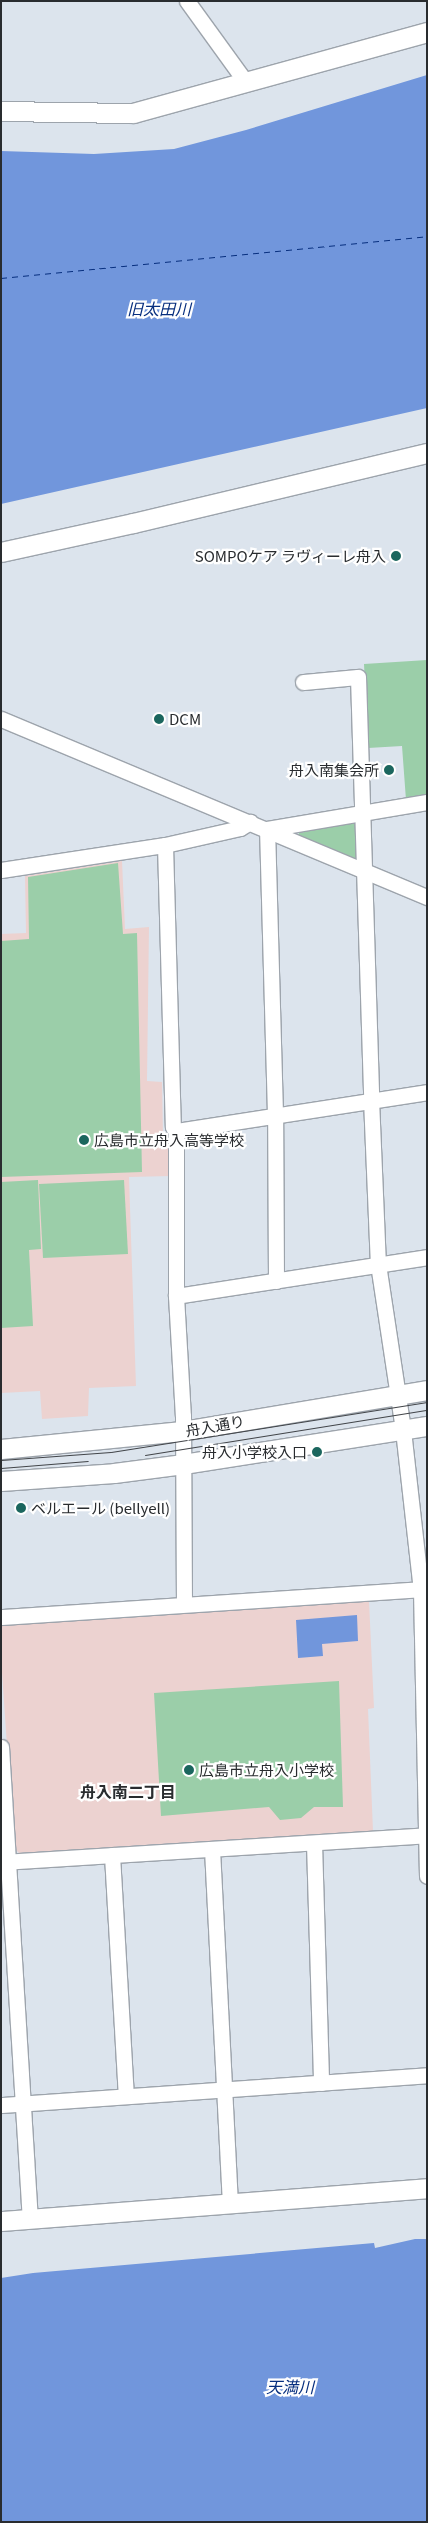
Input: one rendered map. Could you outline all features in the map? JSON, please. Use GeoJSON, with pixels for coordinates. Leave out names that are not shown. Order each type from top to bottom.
{"type":"FeatureCollection","features":[{"type":"Feature","properties":{"kind":"street"},"geometry":{"type":"LineString","coordinates":[[187,1],[245,80]]}},
{"type":"Feature","properties":{"kind":"street"},"geometry":{"type":"LineString","coordinates":[[1,111],[133,113],[245,80],[427,32]]}},
{"type":"Feature","properties":{"kind":"street"},"geometry":{"type":"LineString","coordinates":[[1,552],[133,523],[427,453]]}},
{"type":"Feature","properties":{"kind":"street"},"geometry":{"type":"LineString","coordinates":[[303,682],[358,677],[370,1100],[378,1264],[398,1394],[424,1590],[427,1876]]}},
{"type":"Feature","properties":{"kind":"street"},"geometry":{"type":"LineString","coordinates":[[1,719],[427,897]]}},
{"type":"Feature","properties":{"kind":"street"},"geometry":{"type":"LineString","coordinates":[[267,829],[427,802]]}},
{"type":"Feature","properties":{"kind":"street"},"geometry":{"type":"LineString","coordinates":[[1,870],[165,845],[240,828],[250,822]]}},
{"type":"Feature","properties":{"kind":"street"},"geometry":{"type":"LineString","coordinates":[[267,829],[275,1114],[276,1282]]}},
{"type":"Feature","properties":{"kind":"street"},"geometry":{"type":"LineString","coordinates":[[165,845],[173,1127],[176,1131],[176,1296],[183,1464],[184,1604]]}},
{"type":"Feature","properties":{"kind":"street"},"geometry":{"type":"LineString","coordinates":[[176,1131],[275,1114],[427,1092]]}},
{"type":"Feature","properties":{"kind":"street"},"geometry":{"type":"LineString","coordinates":[[176,1296],[276,1282],[427,1257]]}},
{"type":"Feature","properties":{"kind":"street","name":"舟入通り"},"geometry":{"type":"LineString","coordinates":[[1,1449],[182,1431],[427,1390]]}},
{"type":"Feature","properties":{"kind":"street"},"geometry":{"type":"LineString","coordinates":[[1,1481],[114,1473],[427,1426]]}},
{"type":"Feature","properties":{"kind":"street"},"geometry":{"type":"LineString","coordinates":[[1,1617],[424,1590]]}},
{"type":"Feature","properties":{"kind":"street"},"geometry":{"type":"LineString","coordinates":[[1,1747],[5,1862],[30,2218]]}},
{"type":"Feature","properties":{"kind":"street"},"geometry":{"type":"LineString","coordinates":[[5,1862],[426,1836]]}},
{"type":"Feature","properties":{"kind":"street"},"geometry":{"type":"LineString","coordinates":[[314,1843],[321,2083]]}},
{"type":"Feature","properties":{"kind":"street"},"geometry":{"type":"LineString","coordinates":[[212,1849],[230,2203]]}},
{"type":"Feature","properties":{"kind":"street"},"geometry":{"type":"LineString","coordinates":[[112,1856],[126,2095]]}},
{"type":"Feature","properties":{"kind":"street"},"geometry":{"type":"LineString","coordinates":[[1,2105],[427,2075]]}},
{"type":"Feature","properties":{"kind":"street"},"geometry":{"type":"LineString","coordinates":[[1,2221],[427,2188]]}},
{"type":"Feature","properties":{"kind":"shaded area","name":"広島市立舟入高等学校"},"geometry":{"type":"Polygon","coordinates":[[[122,861],[125,929],[149,927],[147,1081],[162,1082],[163,1137],[171,1143],[171,1176],[129,1177],[136,1386],[89,1388],[88,1416],[42,1419],[40,1391],[1,1393],[1,934],[26,933],[25,876],[122,861]]]}},
{"type":"Feature","properties":{"kind":"shaded area","name":"広島市立舟入小学校"},"geometry":{"type":"Polygon","coordinates":[[[369,1601],[374,1708],[368,1709],[373,1831],[19,1853],[14,1848],[1,1658],[1,1627],[4,1624],[369,1601]]]}},
{"type":"Feature","properties":{"kind":"green space"},"geometry":{"type":"Polygon","coordinates":[[[427,660],[427,797],[406,800],[402,746],[368,748],[364,664],[427,660]]]}},
{"type":"Feature","properties":{"kind":"green space"},"geometry":{"type":"Polygon","coordinates":[[[352,823],[357,825],[358,856],[354,859],[298,837],[299,833],[352,823]]]}},
{"type":"Feature","properties":{"kind":"green space"},"geometry":{"type":"Polygon","coordinates":[[[118,863],[123,934],[137,933],[142,1172],[1,1177],[1,941],[29,939],[28,877],[118,863]]]}},
{"type":"Feature","properties":{"kind":"green space"},"geometry":{"type":"Polygon","coordinates":[[[38,1180],[41,1249],[29,1250],[33,1326],[1,1328],[1,1182],[38,1180]]]}},
{"type":"Feature","properties":{"kind":"green space"},"geometry":{"type":"Polygon","coordinates":[[[124,1180],[128,1254],[43,1258],[39,1184],[124,1180]]]}},
{"type":"Feature","properties":{"kind":"green space"},"geometry":{"type":"Polygon","coordinates":[[[339,1681],[343,1807],[314,1807],[301,1818],[280,1820],[269,1807],[161,1816],[154,1693],[339,1681]]]}},
{"type":"Feature","properties":{"kind":"water","name":"旧太田川"},"geometry":{"type":"Polygon","coordinates":[[[427,75],[427,408],[1,504],[1,151],[94,154],[174,149],[246,130],[427,75]]]}},
{"type":"Feature","properties":{"kind":"water"},"geometry":{"type":"Polygon","coordinates":[[[357,1615],[358,1641],[322,1644],[323,1656],[298,1658],[296,1620],[357,1615]]]}},
{"type":"Feature","properties":{"kind":"water","name":"天満川"},"geometry":{"type":"Polygon","coordinates":[[[415,2239],[427,2239],[427,2522],[1,2522],[1,2278],[33,2273],[374,2243],[375,2248],[415,2239]]]}},
{"type":"Feature","properties":{"kind":"ferry route"},"geometry":{"type":"LineString","coordinates":[[1,278],[427,236]]}},
{"type":"Feature","properties":{"kind":"tram line"},"geometry":{"type":"LineString","coordinates":[[1,1460],[111,1452],[427,1402]]}},
{"type":"Feature","properties":{"kind":"tram line"},"geometry":{"type":"LineString","coordinates":[[145,1455],[427,1410]]}},
{"type":"Feature","properties":{"kind":"tram line"},"geometry":{"type":"LineString","coordinates":[[1,1468],[88,1461]]}},
{"type":"Feature","properties":{"kind":"place","name":"SOMPOケア ラヴィーレ舟入"},"geometry":{"type":"Point","coordinates":[396,556]}},
{"type":"Feature","properties":{"kind":"place","name":"DCM"},"geometry":{"type":"Point","coordinates":[159,719]}},
{"type":"Feature","properties":{"kind":"place","name":"舟入南集会所"},"geometry":{"type":"Point","coordinates":[389,770]}},
{"type":"Feature","properties":{"kind":"place","name":"広島市立舟入高等学校"},"geometry":{"type":"Point","coordinates":[84,1140]}},
{"type":"Feature","properties":{"kind":"place","name":"舟入小学校入口"},"geometry":{"type":"Point","coordinates":[317,1452]}},
{"type":"Feature","properties":{"kind":"place","name":"ベルエール (bellyell)"},"geometry":{"type":"Point","coordinates":[21,1508]}},
{"type":"Feature","properties":{"kind":"place","name":"広島市立舟入小学校"},"geometry":{"type":"Point","coordinates":[189,1770]}},
{"type":"Feature","properties":{"kind":"district","name":"舟入南二丁目"},"geometry":{"type":"Point","coordinates":[128,1791]}}]}
